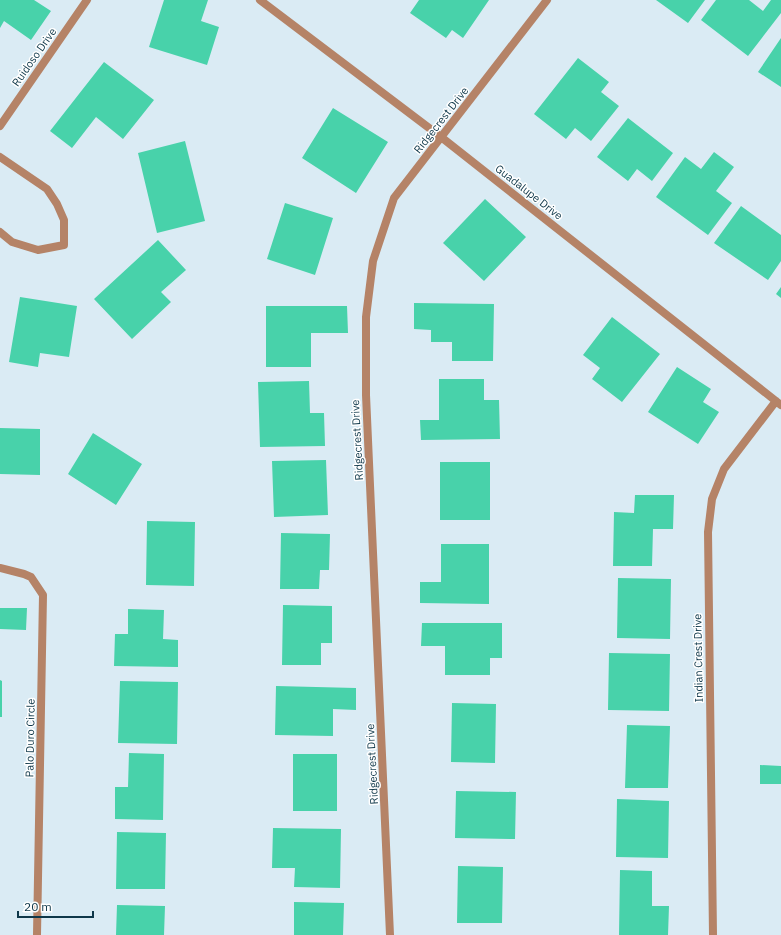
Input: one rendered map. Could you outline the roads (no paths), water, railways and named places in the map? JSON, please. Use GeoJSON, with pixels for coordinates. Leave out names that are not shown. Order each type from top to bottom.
{"type":"FeatureCollection","features":[{"type":"Feature","properties":{"kind":"street","name":"Ruidoso Drive"},"geometry":{"type":"LineString","coordinates":[[0,126],[87,0]]}},
{"type":"Feature","properties":{"kind":"street","name":"Guadalupe Drive"},"geometry":{"type":"LineString","coordinates":[[260,0],[441,137],[779,403]]}},
{"type":"Feature","properties":{"kind":"street","name":"Ridgecrest Drive"},"geometry":{"type":"LineString","coordinates":[[390,935],[366,395],[366,318],[373,261],[394,198],[547,0]]}},
{"type":"Feature","properties":{"kind":"street"},"geometry":{"type":"LineString","coordinates":[[0,157],[47,189],[64,220],[64,245],[38,250],[12,242],[0,232]]}},
{"type":"Feature","properties":{"kind":"street","name":"Indian Crest Drive"},"geometry":{"type":"LineString","coordinates":[[713,935],[708,540],[711,506],[712,499],[724,469],[779,403]]}},
{"type":"Feature","properties":{"kind":"street","name":"Palo Duro Circle"},"geometry":{"type":"LineString","coordinates":[[0,568],[31,577],[43,595],[38,935]]}}]}
